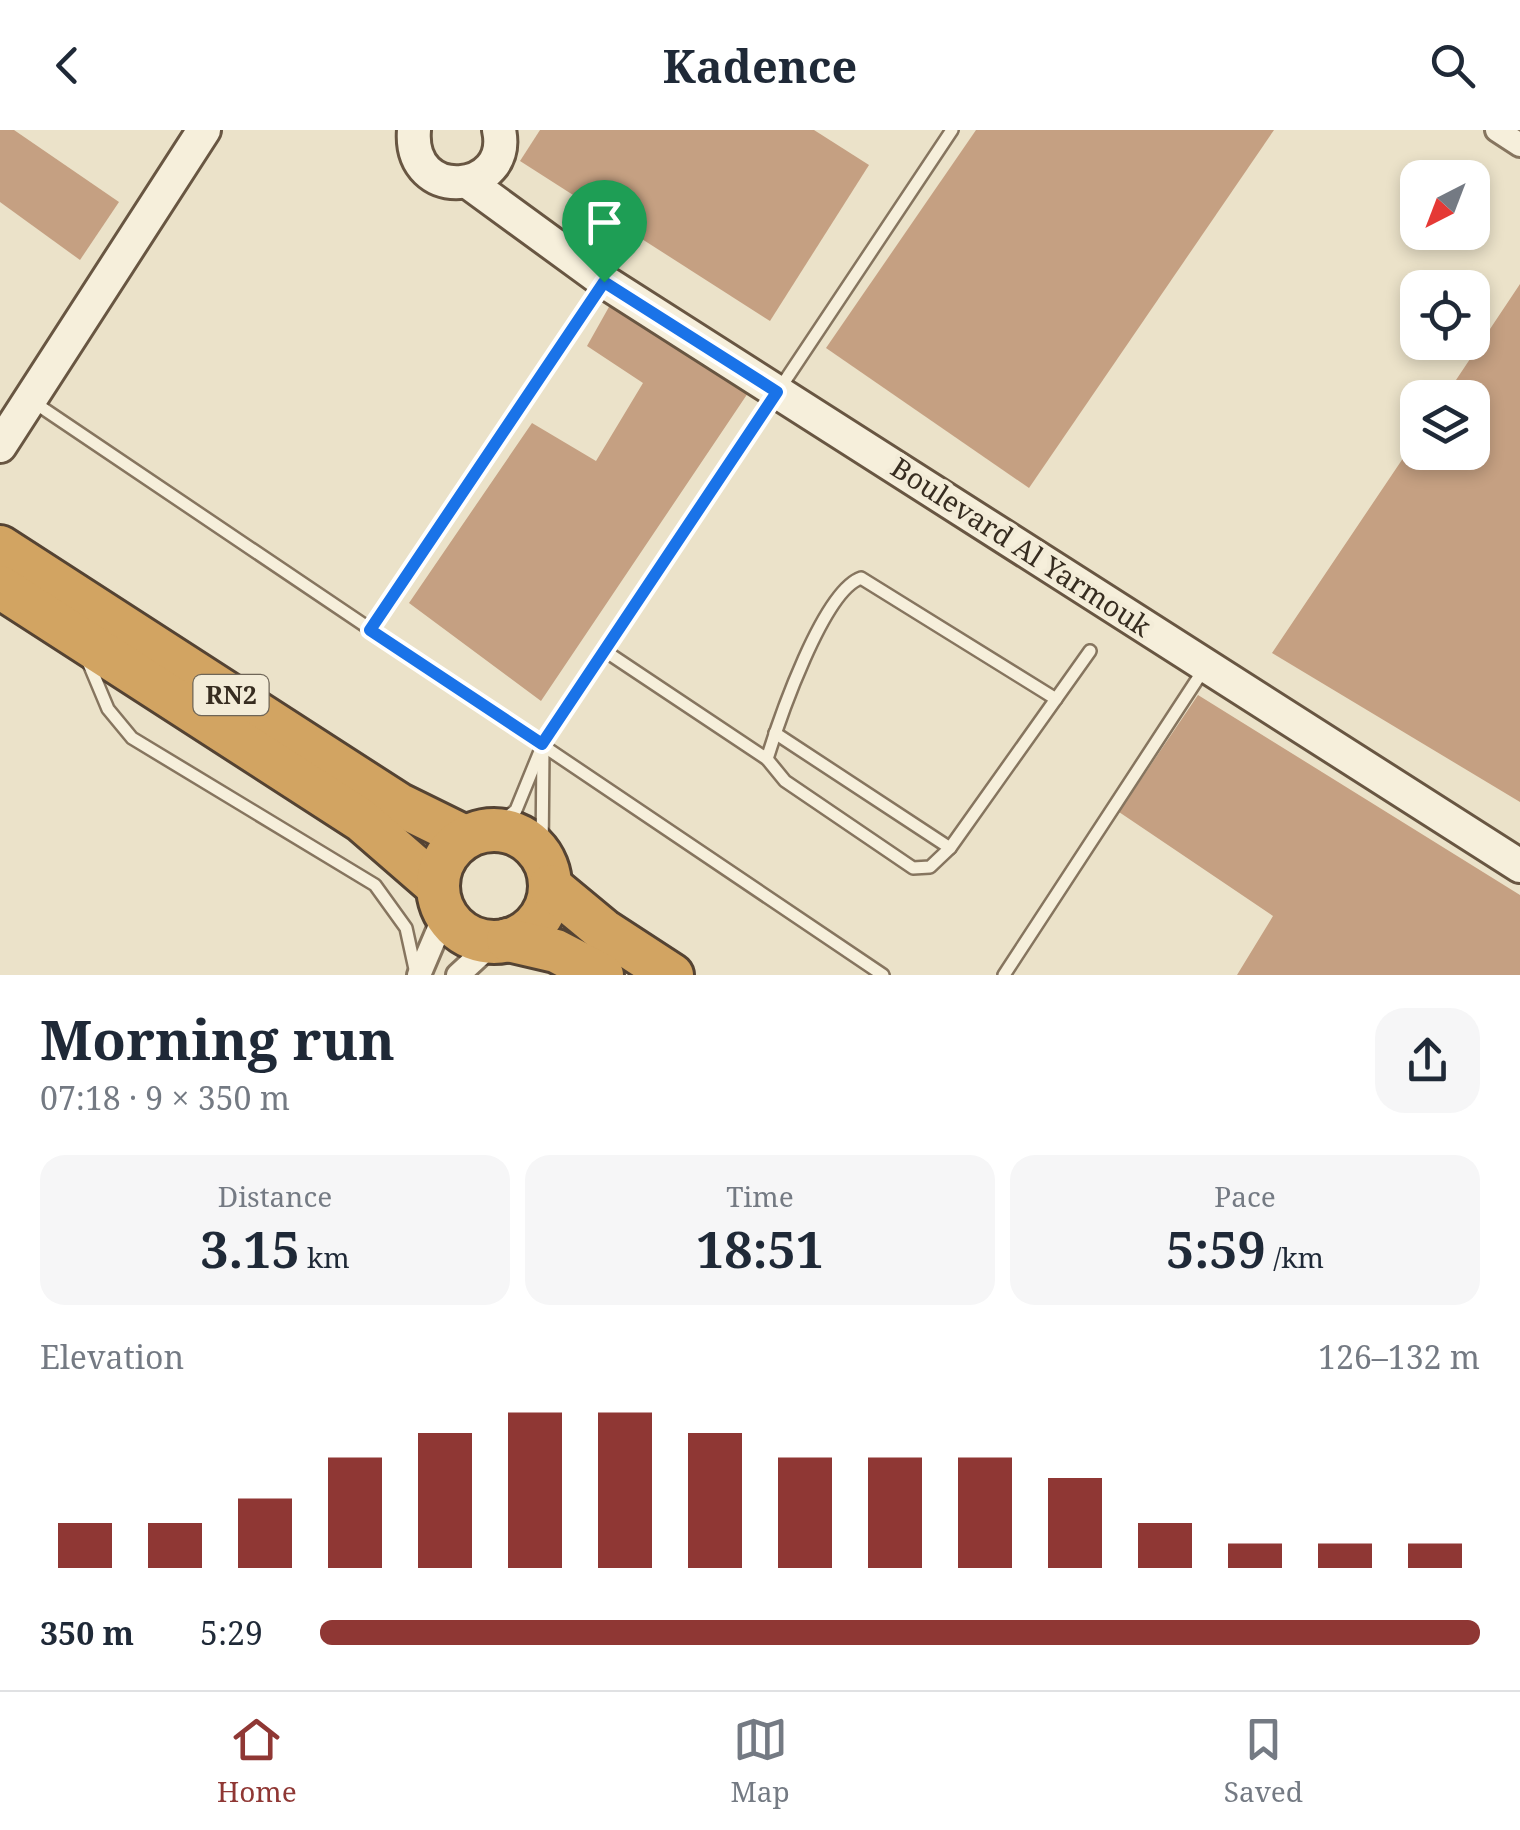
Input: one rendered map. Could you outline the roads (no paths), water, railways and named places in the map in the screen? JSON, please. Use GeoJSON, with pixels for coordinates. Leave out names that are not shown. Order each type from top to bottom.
{"type":"FeatureCollection","features":[{"type":"Feature","properties":{"kind":"highway","name":"RN2"},"geometry":{"type":"LineString","coordinates":[[0,546],[398,804],[479,833],[522,837],[546,872],[603,930],[672,975]]}},
{"type":"Feature","properties":{"kind":"highway","name":"RN2"},"geometry":{"type":"LineString","coordinates":[[0,587],[361,820],[441,900],[466,935],[556,952],[602,975]]}},
{"type":"Feature","properties":{"kind":"highway"},"geometry":{"type":"LineString","coordinates":[[441,900],[445,858],[479,833]]}},
{"type":"Feature","properties":{"kind":"highway"},"geometry":{"type":"LineString","coordinates":[[501,941],[522,934],[542,914],[546,872]]}},
{"type":"Feature","properties":{"kind":"street"},"geometry":{"type":"LineString","coordinates":[[0,446],[204,130]]}},
{"type":"Feature","properties":{"kind":"street"},"geometry":{"type":"LineString","coordinates":[[1497,130],[1520,145]]}},
{"type":"Feature","properties":{"kind":"street","name":"Boulevard Al Yarmouk"},"geometry":{"type":"LineString","coordinates":[[406,135],[428,173],[440,180],[468,182],[604,282],[1520,866]]}},
{"type":"Feature","properties":{"kind":"street"},"geometry":{"type":"LineString","coordinates":[[468,182],[482,176],[499,142]]}},
{"type":"Feature","properties":{"kind":"street"},"geometry":{"type":"LineString","coordinates":[[499,142],[525,224]]}},
{"type":"Feature","properties":{"kind":"street"},"geometry":{"type":"LineString","coordinates":[[417,975],[441,900]]}},
{"type":"Feature","properties":{"kind":"street"},"geometry":{"type":"LineString","coordinates":[[458,975],[501,941]]}},
{"type":"Feature","properties":{"kind":"lane"},"geometry":{"type":"LineString","coordinates":[[479,833],[516,810],[542,744],[952,130]]}},
{"type":"Feature","properties":{"kind":"lane"},"geometry":{"type":"LineString","coordinates":[[370,630],[604,282]]}},
{"type":"Feature","properties":{"kind":"lane"},"geometry":{"type":"LineString","coordinates":[[31,400],[883,975]]}},
{"type":"Feature","properties":{"kind":"lane"},"geometry":{"type":"LineString","coordinates":[[767,759],[838,594],[861,578],[1056,700]]}},
{"type":"Feature","properties":{"kind":"lane"},"geometry":{"type":"LineString","coordinates":[[72,634],[114,720],[132,738],[360,874],[387,897],[406,928],[417,975]]}},
{"type":"Feature","properties":{"kind":"lane"},"geometry":{"type":"LineString","coordinates":[[605,650],[767,759],[786,782],[913,868],[930,867],[950,848],[1090,651]]}},
{"type":"Feature","properties":{"kind":"lane"},"geometry":{"type":"LineString","coordinates":[[1004,975],[1206,665]]}},
{"type":"Feature","properties":{"kind":"lane"},"geometry":{"type":"LineString","coordinates":[[775,733],[950,848]]}},
{"type":"Feature","properties":{"kind":"lane"},"geometry":{"type":"LineString","coordinates":[[542,744],[546,872]]}}]}
